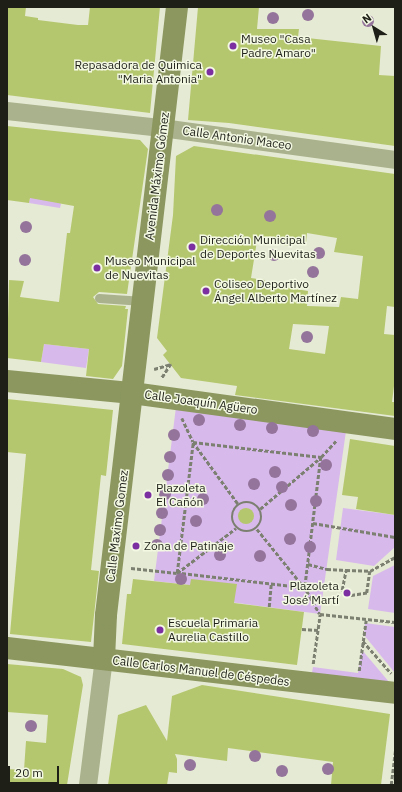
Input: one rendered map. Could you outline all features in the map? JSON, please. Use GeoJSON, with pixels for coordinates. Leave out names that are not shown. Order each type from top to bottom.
{"type":"FeatureCollection","features":[{"type":"Feature","properties":{"kind":"main road","name":"Avenida Máximo Gómez"},"geometry":{"type":"LineString","coordinates":[[139,387],[143,301],[177,7]]}},
{"type":"Feature","properties":{"kind":"main road","name":"Calle Joaquín Agüero"},"geometry":{"type":"LineString","coordinates":[[7,381],[139,387],[395,429]]}},
{"type":"Feature","properties":{"kind":"main road","name":"Calle Maximo Gomez"},"geometry":{"type":"LineString","coordinates":[[104,659],[106,615],[139,387]]}},
{"type":"Feature","properties":{"kind":"main road","name":"Calle Carlos Manuel de Céspedes"},"geometry":{"type":"LineString","coordinates":[[7,648],[395,693]]}},
{"type":"Feature","properties":{"kind":"street","name":"Calle Antonio Maceo"},"geometry":{"type":"LineString","coordinates":[[7,111],[162,128],[395,160]]}},
{"type":"Feature","properties":{"kind":"street"},"geometry":{"type":"LineString","coordinates":[[88,785],[104,659]]}},
{"type":"Feature","properties":{"kind":"lane"},"geometry":{"type":"LineString","coordinates":[[99,298],[143,301]]}},
{"type":"Feature","properties":{"kind":"path"},"geometry":{"type":"LineString","coordinates":[[139,387],[171,364],[139,387]]}},
{"type":"Feature","properties":{"kind":"path"},"geometry":{"type":"LineString","coordinates":[[179,414],[193,442],[239,505]]}},
{"type":"Feature","properties":{"kind":"path"},"geometry":{"type":"LineString","coordinates":[[260,509],[321,457],[341,436]]}},
{"type":"Feature","properties":{"kind":"path"},"geometry":{"type":"LineString","coordinates":[[193,442],[321,457]]}},
{"type":"Feature","properties":{"kind":"path"},"geometry":{"type":"LineString","coordinates":[[177,572],[193,442]]}},
{"type":"Feature","properties":{"kind":"path"},"geometry":{"type":"LineString","coordinates":[[305,588],[321,457]]}},
{"type":"Feature","properties":{"kind":"path"},"geometry":{"type":"LineString","coordinates":[[252,503],[260,509],[262,517],[257,529],[249,532],[236,528],[233,513],[239,505],[252,503]]}},
{"type":"Feature","properties":{"kind":"path"},"geometry":{"type":"LineString","coordinates":[[313,522],[395,537]]}},
{"type":"Feature","properties":{"kind":"path"},"geometry":{"type":"LineString","coordinates":[[177,572],[236,528]]}},
{"type":"Feature","properties":{"kind":"path"},"geometry":{"type":"LineString","coordinates":[[257,529],[305,588],[320,614],[313,667],[320,668]]}},
{"type":"Feature","properties":{"kind":"path"},"geometry":{"type":"LineString","coordinates":[[308,564],[316,568],[370,572],[395,557]]}},
{"type":"Feature","properties":{"kind":"path"},"geometry":{"type":"LineString","coordinates":[[128,568],[177,572],[305,588]]}},
{"type":"Feature","properties":{"kind":"path"},"geometry":{"type":"LineString","coordinates":[[346,570],[342,590],[348,596],[366,593],[370,572]]}},
{"type":"Feature","properties":{"kind":"path"},"geometry":{"type":"LineString","coordinates":[[269,607],[271,584]]}},
{"type":"Feature","properties":{"kind":"path"},"geometry":{"type":"LineString","coordinates":[[320,614],[395,622]]}},
{"type":"Feature","properties":{"kind":"path"},"geometry":{"type":"LineString","coordinates":[[351,672],[359,673],[366,620]]}},
{"type":"Feature","properties":{"kind":"path"},"geometry":{"type":"LineString","coordinates":[[302,629],[318,630]]}},
{"type":"Feature","properties":{"kind":"path"},"geometry":{"type":"LineString","coordinates":[[363,641],[395,678]]}},
{"type":"Feature","properties":{"kind":"path"},"geometry":{"type":"LineString","coordinates":[[391,785],[395,751]]}},
{"type":"Feature","properties":{"kind":"shaded area"},"geometry":{"type":"Polygon","coordinates":[[[34,176],[61,204],[60,208],[29,203],[34,176]]]}},
{"type":"Feature","properties":{"kind":"shaded area"},"geometry":{"type":"Polygon","coordinates":[[[44,344],[89,349],[86,368],[41,362],[44,344]]]}},
{"type":"Feature","properties":{"kind":"shaded area"},"geometry":{"type":"Polygon","coordinates":[[[176,407],[346,431],[320,614],[201,598],[190,585],[154,581],[176,407]]]}},
{"type":"Feature","properties":{"kind":"shaded area"},"geometry":{"type":"Polygon","coordinates":[[[343,508],[395,515],[395,547],[374,566],[336,560],[343,508]]]}},
{"type":"Feature","properties":{"kind":"shaded area"},"geometry":{"type":"Polygon","coordinates":[[[395,565],[395,613],[368,609],[373,576],[395,565]]]}},
{"type":"Feature","properties":{"kind":"shaded area"},"geometry":{"type":"Polygon","coordinates":[[[365,623],[395,627],[395,673],[364,635],[365,623]]]}},
{"type":"Feature","properties":{"kind":"shaded area"},"geometry":{"type":"Polygon","coordinates":[[[362,650],[395,689],[311,678],[313,667],[358,673],[362,650]]]}},
{"type":"Feature","properties":{"kind":"building"},"geometry":{"type":"Polygon","coordinates":[[[7,7],[26,7],[25,16],[38,18],[38,20],[88,25],[90,7],[160,7],[150,113],[7,95],[7,7]]]}},
{"type":"Feature","properties":{"kind":"building"},"geometry":{"type":"Polygon","coordinates":[[[198,7],[259,7],[257,29],[299,29],[298,37],[381,46],[379,75],[395,76],[395,146],[229,123],[188,120],[198,7]]]}},
{"type":"Feature","properties":{"kind":"building"},"geometry":{"type":"Polygon","coordinates":[[[7,126],[140,140],[148,149],[127,294],[99,292],[93,297],[98,304],[126,306],[125,309],[128,309],[122,366],[113,379],[86,376],[89,349],[44,344],[41,362],[7,358],[9,280],[24,281],[20,297],[59,302],[67,233],[70,233],[74,206],[30,198],[29,203],[7,200],[7,126]]]}},
{"type":"Feature","properties":{"kind":"building"},"geometry":{"type":"Polygon","coordinates":[[[194,146],[395,174],[395,307],[387,306],[384,334],[395,335],[395,378],[392,402],[395,402],[395,416],[235,395],[237,386],[181,378],[163,355],[167,351],[157,338],[173,215],[176,156],[194,146]],[[307,233],[306,243],[290,241],[290,246],[257,241],[251,278],[265,280],[265,284],[308,291],[307,306],[339,307],[341,297],[358,299],[363,256],[334,252],[337,238],[307,233]],[[293,324],[289,349],[325,354],[329,326],[293,324]]]}},
{"type":"Feature","properties":{"kind":"building"},"geometry":{"type":"Polygon","coordinates":[[[7,399],[113,410],[106,476],[101,475],[91,570],[99,571],[91,642],[10,634],[26,454],[7,452],[7,399]]]}},
{"type":"Feature","properties":{"kind":"building"},"geometry":{"type":"Polygon","coordinates":[[[350,439],[395,446],[395,515],[356,509],[358,497],[342,495],[350,439]]]}},
{"type":"Feature","properties":{"kind":"building"},"geometry":{"type":"Polygon","coordinates":[[[246,508],[253,513],[254,516],[249,523],[246,524],[239,519],[238,516],[243,509],[246,508]]]}},
{"type":"Feature","properties":{"kind":"building"},"geometry":{"type":"Polygon","coordinates":[[[133,579],[190,585],[191,579],[237,584],[234,603],[304,612],[297,665],[122,644],[127,594],[131,594],[133,579]]]}},
{"type":"Feature","properties":{"kind":"building"},"geometry":{"type":"Polygon","coordinates":[[[7,664],[63,669],[81,677],[83,685],[67,785],[7,785],[7,769],[24,770],[26,741],[46,743],[48,715],[7,712],[7,664]]]}},
{"type":"Feature","properties":{"kind":"building"},"geometry":{"type":"Polygon","coordinates":[[[202,685],[390,714],[381,785],[331,785],[333,762],[228,748],[227,761],[175,754],[177,759],[177,773],[169,772],[167,785],[108,785],[118,715],[146,705],[167,741],[172,696],[202,685]]]}},
{"type":"Feature","properties":{"kind":"place","name":"Museo \"Casa Padre Amaro\""},"geometry":{"type":"Point","coordinates":[233,46]}},
{"type":"Feature","properties":{"kind":"place","name":"Repasadora de Quimica \"Maria Antonia\""},"geometry":{"type":"Point","coordinates":[210,72]}},
{"type":"Feature","properties":{"kind":"place","name":"Dirección Municipal de Deportes Nuevitas"},"geometry":{"type":"Point","coordinates":[192,247]}},
{"type":"Feature","properties":{"kind":"place","name":"Museo Municipal de Nuevitas"},"geometry":{"type":"Point","coordinates":[97,268]}},
{"type":"Feature","properties":{"kind":"place","name":"Coliseo Deportivo Ángel Alberto Martínez"},"geometry":{"type":"Point","coordinates":[206,291]}},
{"type":"Feature","properties":{"kind":"place","name":"Plazoleta El Cañón"},"geometry":{"type":"Point","coordinates":[148,495]}},
{"type":"Feature","properties":{"kind":"place","name":"Zona de Patinaje"},"geometry":{"type":"Point","coordinates":[136,546]}},
{"type":"Feature","properties":{"kind":"place","name":"Plazoleta José Martí"},"geometry":{"type":"Point","coordinates":[347,593]}},
{"type":"Feature","properties":{"kind":"place","name":"Escuela Primaria Aurelia Castillo"},"geometry":{"type":"Point","coordinates":[160,630]}}]}
